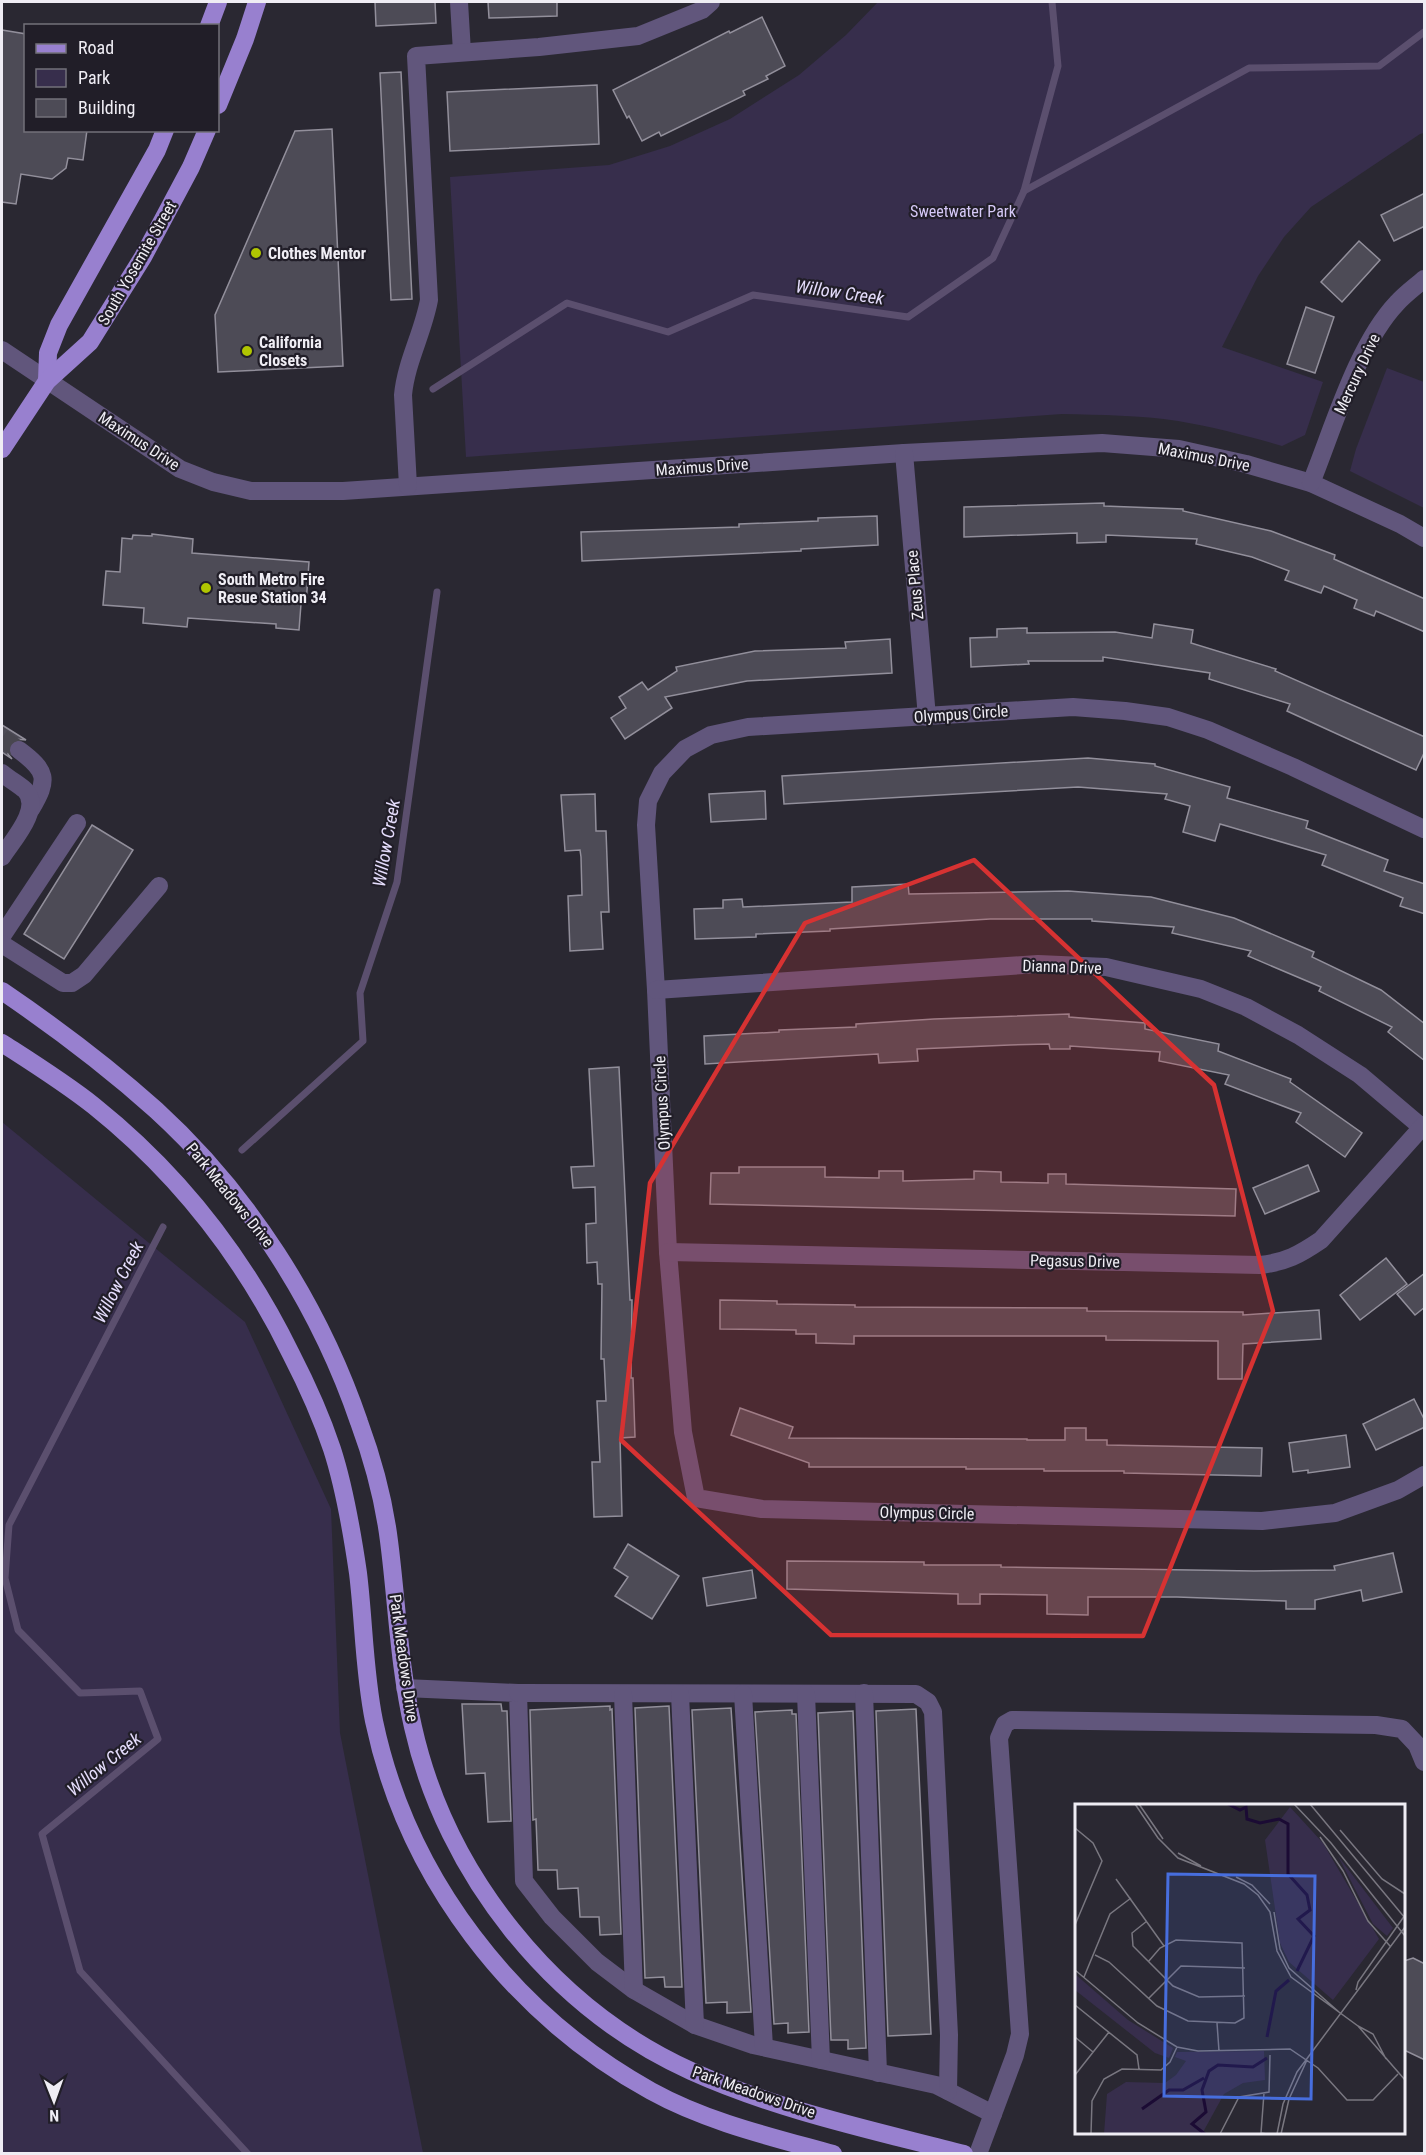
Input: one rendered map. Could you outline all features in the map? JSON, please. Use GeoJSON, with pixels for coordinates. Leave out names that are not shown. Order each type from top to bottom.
{"type":"FeatureCollection","features":[{"type":"Feature","properties":{"kind":"main road"},"geometry":{"type":"LineString","coordinates":[[210,24],[218,2]]}},
{"type":"Feature","properties":{"kind":"main road"},"geometry":{"type":"LineString","coordinates":[[219,103],[245,39],[257,2]]}},
{"type":"Feature","properties":{"kind":"main road"},"geometry":{"type":"LineString","coordinates":[[47,381],[48,353],[59,325],[157,150],[164,132]]}},
{"type":"Feature","properties":{"kind":"main road","name":"South Yosemite Street"},"geometry":{"type":"LineString","coordinates":[[2,449],[47,381],[90,342],[143,257],[191,167],[206,132]]}},
{"type":"Feature","properties":{"kind":"main road","name":"Park Meadows Drive"},"geometry":{"type":"LineString","coordinates":[[2,991],[44,1020],[127,1085],[188,1142],[219,1177],[265,1236],[307,1302],[360,1424],[380,1495],[390,1546],[405,1688],[422,1761],[453,1840],[493,1904],[519,1939],[582,2003],[650,2050],[691,2071],[732,2087],[830,2118],[964,2154]]}},
{"type":"Feature","properties":{"kind":"main road","name":"Park Meadows Drive"},"geometry":{"type":"LineString","coordinates":[[2,1043],[93,1105],[164,1169],[192,1200],[241,1263],[281,1332],[308,1386],[332,1449],[342,1486],[358,1574],[367,1677],[375,1722],[388,1770],[418,1847],[468,1932],[499,1970],[533,2004],[619,2071],[653,2092],[697,2112],[750,2131],[833,2154]]}},
{"type":"Feature","properties":{"kind":"street"},"geometry":{"type":"LineString","coordinates":[[459,2],[462,52]]}},
{"type":"Feature","properties":{"kind":"street"},"geometry":{"type":"LineString","coordinates":[[408,486],[404,380],[426,319],[429,300],[416,56],[539,47],[638,36],[702,10],[711,2]]}},
{"type":"Feature","properties":{"kind":"street","name":"Mercury Drive"},"geometry":{"type":"LineString","coordinates":[[1311,483],[1357,366],[1373,335],[1396,304],[1425,279]]}},
{"type":"Feature","properties":{"kind":"street","name":"Maximus Drive"},"geometry":{"type":"LineString","coordinates":[[2,350],[180,469],[213,482],[251,491],[343,491],[904,453],[1102,443],[1179,449],[1246,464],[1311,483],[1425,538]]}},
{"type":"Feature","properties":{"kind":"street","name":"Zeus Place"},"geometry":{"type":"LineString","coordinates":[[904,453],[927,717]]}},
{"type":"Feature","properties":{"kind":"street","name":"Olympus Circle"},"geometry":{"type":"LineString","coordinates":[[1425,830],[1293,766],[1208,730],[1168,717],[1073,707],[748,727],[711,735],[685,749],[662,773],[648,801],[646,825],[668,1252],[683,1432],[696,1498],[762,1509],[1262,1521],[1335,1513],[1398,1490],[1425,1475]]}},
{"type":"Feature","properties":{"kind":"street"},"geometry":{"type":"LineString","coordinates":[[2,857],[41,792],[43,777],[34,762],[19,750]]}},
{"type":"Feature","properties":{"kind":"street"},"geometry":{"type":"LineString","coordinates":[[2,773],[25,790],[30,797],[31,809]]}},
{"type":"Feature","properties":{"kind":"street"},"geometry":{"type":"LineString","coordinates":[[2,936],[76,823]]}},
{"type":"Feature","properties":{"kind":"street"},"geometry":{"type":"LineString","coordinates":[[2,944],[63,983],[72,983],[84,975],[159,886]]}},
{"type":"Feature","properties":{"kind":"street","name":"Dianna Drive"},"geometry":{"type":"LineString","coordinates":[[656,990],[1038,964],[1106,967],[1201,989],[1246,1007],[1298,1035],[1360,1075],[1424,1127]]}},
{"type":"Feature","properties":{"kind":"street","name":"Pegasus Drive"},"geometry":{"type":"LineString","coordinates":[[668,1252],[1260,1265],[1281,1262],[1299,1255],[1321,1240],[1424,1127]]}},
{"type":"Feature","properties":{"kind":"street"},"geometry":{"type":"LineString","coordinates":[[405,1688],[518,1693],[916,1694],[928,1702],[933,1712],[950,2035],[948,2091]]}},
{"type":"Feature","properties":{"kind":"street"},"geometry":{"type":"LineString","coordinates":[[518,1693],[524,1881],[552,1917],[597,1962],[634,1990],[695,2025],[764,2047],[936,2085],[993,2114]]}},
{"type":"Feature","properties":{"kind":"street"},"geometry":{"type":"LineString","coordinates":[[864,1693],[878,2073]]}},
{"type":"Feature","properties":{"kind":"street"},"geometry":{"type":"LineString","coordinates":[[623,1694],[634,1990]]}},
{"type":"Feature","properties":{"kind":"street"},"geometry":{"type":"LineString","coordinates":[[680,1694],[695,2025]]}},
{"type":"Feature","properties":{"kind":"street"},"geometry":{"type":"LineString","coordinates":[[743,1694],[764,2047]]}},
{"type":"Feature","properties":{"kind":"street"},"geometry":{"type":"LineString","coordinates":[[806,1694],[821,2060]]}},
{"type":"Feature","properties":{"kind":"street"},"geometry":{"type":"LineString","coordinates":[[978,2154],[1015,2055],[1020,2034],[999,1738],[1005,1724],[1011,1720],[1376,1725],[1402,1729],[1417,1745],[1425,1762]]}},
{"type":"Feature","properties":{"kind":"highlighted area"},"geometry":{"type":"Polygon","coordinates":[[[974,860],[1214,1085],[1273,1311],[1143,1636],[831,1635],[621,1440],[650,1183],[805,923],[974,860]]]}},
{"type":"Feature","properties":{"kind":"green space","name":"Sweetwater Park"},"geometry":{"type":"Polygon","coordinates":[[[878,2],[1424,2],[1424,133],[1311,207],[1284,237],[1258,276],[1222,347],[1323,382],[1305,435],[1282,446],[1178,421],[1135,416],[1062,414],[466,457],[450,177],[609,165],[670,146],[730,119],[799,75],[846,35],[878,2]]]}},
{"type":"Feature","properties":{"kind":"green space"},"geometry":{"type":"Polygon","coordinates":[[[1387,368],[1424,382],[1424,508],[1350,471],[1387,368]]]}},
{"type":"Feature","properties":{"kind":"green space"},"geometry":{"type":"Polygon","coordinates":[[[2,1122],[245,1322],[331,1509],[340,1733],[423,2153],[2,2153],[2,1122]]]}},
{"type":"Feature","properties":{"kind":"building"},"geometry":{"type":"Polygon","coordinates":[[[375,2],[435,2],[436,23],[376,26],[375,2]]]}},
{"type":"Feature","properties":{"kind":"building"},"geometry":{"type":"Polygon","coordinates":[[[488,2],[557,2],[557,16],[489,18],[488,2]]]}},
{"type":"Feature","properties":{"kind":"building"},"geometry":{"type":"Polygon","coordinates":[[[762,17],[785,66],[766,76],[768,79],[743,91],[745,95],[661,136],[659,132],[642,141],[613,90],[729,31],[730,33],[762,17]]]}},
{"type":"Feature","properties":{"kind":"building"},"geometry":{"type":"Polygon","coordinates":[[[2,30],[24,34],[24,132],[87,132],[83,160],[68,158],[66,168],[52,179],[21,174],[16,204],[2,202],[2,30]]]}},
{"type":"Feature","properties":{"kind":"building"},"geometry":{"type":"Polygon","coordinates":[[[401,72],[412,299],[391,300],[380,73],[401,72]]]}},
{"type":"Feature","properties":{"kind":"building"},"geometry":{"type":"Polygon","coordinates":[[[597,85],[599,144],[450,151],[447,92],[597,85]]]}},
{"type":"Feature","properties":{"kind":"building"},"geometry":{"type":"Polygon","coordinates":[[[332,129],[343,366],[218,372],[215,315],[295,131],[332,129]]]}},
{"type":"Feature","properties":{"kind":"building"},"geometry":{"type":"Polygon","coordinates":[[[1425,193],[1425,226],[1394,241],[1381,215],[1425,193]]]}},
{"type":"Feature","properties":{"kind":"building"},"geometry":{"type":"Polygon","coordinates":[[[1359,241],[1380,260],[1342,302],[1321,282],[1359,241]]]}},
{"type":"Feature","properties":{"kind":"building"},"geometry":{"type":"Polygon","coordinates":[[[1306,307],[1334,317],[1315,373],[1287,364],[1306,307]]]}},
{"type":"Feature","properties":{"kind":"building"},"geometry":{"type":"Polygon","coordinates":[[[1104,503],[1104,506],[1183,509],[1183,511],[1271,531],[1335,555],[1334,559],[1425,599],[1425,632],[1376,611],[1374,616],[1354,608],[1357,600],[1324,586],[1321,593],[1285,580],[1289,571],[1252,557],[1196,544],[1197,539],[1106,535],[1106,542],[1077,543],[1077,533],[964,537],[964,507],[1104,503]]]}},
{"type":"Feature","properties":{"kind":"building"},"geometry":{"type":"Polygon","coordinates":[[[877,516],[878,545],[801,549],[801,551],[582,561],[581,532],[739,527],[739,524],[877,516]]]}},
{"type":"Feature","properties":{"kind":"building","name":"South Metro Fire Resue Station 34"},"geometry":{"type":"Polygon","coordinates":[[[152,534],[193,539],[192,553],[309,562],[306,604],[301,604],[299,630],[276,628],[276,624],[188,618],[187,627],[143,623],[144,608],[103,605],[106,571],[120,572],[122,538],[132,539],[133,535],[152,536],[152,534]]]}},
{"type":"Feature","properties":{"kind":"building"},"geometry":{"type":"Polygon","coordinates":[[[1154,624],[1193,630],[1191,643],[1276,669],[1275,671],[1425,737],[1425,751],[1416,770],[1287,711],[1290,704],[1209,679],[1210,673],[1103,657],[1103,661],[1028,661],[1029,664],[971,667],[970,638],[997,637],[997,629],[1027,628],[1027,633],[1115,632],[1152,638],[1154,624]]]}},
{"type":"Feature","properties":{"kind":"building"},"geometry":{"type":"Polygon","coordinates":[[[890,639],[892,673],[747,681],[665,697],[672,708],[625,739],[611,718],[626,708],[619,697],[642,682],[648,690],[677,671],[676,667],[755,651],[846,648],[845,642],[890,639]]]}},
{"type":"Feature","properties":{"kind":"building"},"geometry":{"type":"Polygon","coordinates":[[[2,725],[26,740],[15,739],[10,744],[8,754],[12,759],[2,752],[2,725]]]}},
{"type":"Feature","properties":{"kind":"building"},"geometry":{"type":"Polygon","coordinates":[[[1088,758],[1155,764],[1155,766],[1230,787],[1227,798],[1308,821],[1306,828],[1388,860],[1384,871],[1425,884],[1425,914],[1400,906],[1403,898],[1322,865],[1326,855],[1220,824],[1215,841],[1183,832],[1190,806],[1165,799],[1167,794],[1078,787],[784,804],[782,776],[1088,758]]]}},
{"type":"Feature","properties":{"kind":"building"},"geometry":{"type":"Polygon","coordinates":[[[765,791],[766,819],[711,822],[709,794],[765,791]]]}},
{"type":"Feature","properties":{"kind":"building"},"geometry":{"type":"Polygon","coordinates":[[[595,794],[596,831],[606,831],[609,912],[601,912],[603,949],[570,951],[568,896],[582,895],[581,857],[580,850],[565,851],[561,795],[595,794]]]}},
{"type":"Feature","properties":{"kind":"building"},"geometry":{"type":"Polygon","coordinates":[[[92,825],[133,850],[64,959],[24,934],[92,825]]]}},
{"type":"Feature","properties":{"kind":"building"},"geometry":{"type":"Polygon","coordinates":[[[908,884],[909,894],[1068,891],[1151,897],[1234,918],[1314,952],[1312,957],[1381,990],[1425,1024],[1425,1061],[1388,1032],[1392,1027],[1319,991],[1321,987],[1248,956],[1251,951],[1172,933],[1174,927],[1092,921],[1092,919],[990,919],[756,934],[756,937],[695,939],[694,909],[723,908],[723,900],[742,899],[743,907],[852,902],[852,887],[908,884]]]}},
{"type":"Feature","properties":{"kind":"building"},"geometry":{"type":"Polygon","coordinates":[[[1069,1014],[1069,1017],[1145,1023],[1145,1029],[1219,1044],[1218,1051],[1291,1079],[1290,1082],[1362,1133],[1345,1157],[1296,1122],[1301,1113],[1225,1084],[1229,1075],[1159,1061],[1160,1052],[1070,1046],[1070,1049],[1050,1049],[1049,1044],[1010,1045],[917,1049],[918,1061],[879,1063],[878,1054],[705,1064],[704,1036],[856,1027],[856,1024],[934,1019],[1069,1014]]]}},
{"type":"Feature","properties":{"kind":"building"},"geometry":{"type":"Polygon","coordinates":[[[619,1067],[630,1300],[632,1300],[631,1378],[633,1378],[635,1437],[620,1438],[622,1516],[594,1517],[592,1462],[600,1462],[597,1401],[606,1401],[604,1359],[601,1359],[602,1284],[598,1284],[597,1262],[587,1263],[586,1224],[596,1223],[595,1187],[573,1188],[571,1167],[594,1166],[589,1069],[619,1067]]]}},
{"type":"Feature","properties":{"kind":"building"},"geometry":{"type":"Polygon","coordinates":[[[1308,1165],[1319,1191],[1265,1214],[1253,1188],[1308,1165]]]}},
{"type":"Feature","properties":{"kind":"building"},"geometry":{"type":"Polygon","coordinates":[[[739,1167],[825,1167],[825,1177],[879,1178],[879,1171],[903,1171],[903,1181],[974,1179],[974,1171],[1001,1172],[1001,1182],[1048,1183],[1048,1174],[1066,1174],[1066,1184],[1236,1189],[1235,1216],[710,1204],[711,1173],[739,1173],[739,1167]]]}},
{"type":"Feature","properties":{"kind":"building"},"geometry":{"type":"Polygon","coordinates":[[[1386,1258],[1407,1284],[1360,1320],[1340,1295],[1386,1258]]]}},
{"type":"Feature","properties":{"kind":"building"},"geometry":{"type":"Polygon","coordinates":[[[1425,1273],[1425,1307],[1415,1315],[1397,1294],[1425,1273]]]}},
{"type":"Feature","properties":{"kind":"building"},"geometry":{"type":"Polygon","coordinates":[[[720,1300],[777,1301],[777,1304],[855,1305],[855,1307],[1087,1308],[1087,1311],[1243,1312],[1243,1315],[1319,1310],[1321,1339],[1243,1344],[1242,1379],[1218,1379],[1218,1341],[1106,1340],[1106,1336],[854,1336],[854,1344],[816,1343],[816,1334],[796,1334],[796,1330],[720,1329],[720,1300]]]}},
{"type":"Feature","properties":{"kind":"building"},"geometry":{"type":"Polygon","coordinates":[[[1414,1399],[1425,1421],[1425,1427],[1376,1450],[1363,1424],[1414,1399]]]}},
{"type":"Feature","properties":{"kind":"building"},"geometry":{"type":"Polygon","coordinates":[[[740,1408],[793,1427],[789,1438],[1065,1440],[1065,1428],[1086,1428],[1086,1440],[1107,1440],[1107,1445],[1262,1448],[1261,1476],[1124,1473],[1124,1471],[1044,1471],[1044,1469],[966,1469],[966,1467],[809,1467],[809,1463],[731,1435],[740,1408]]]}},
{"type":"Feature","properties":{"kind":"building"},"geometry":{"type":"Polygon","coordinates":[[[1346,1435],[1350,1467],[1308,1473],[1308,1470],[1293,1472],[1289,1443],[1346,1435]]]}},
{"type":"Feature","properties":{"kind":"building"},"geometry":{"type":"Polygon","coordinates":[[[628,1544],[679,1576],[652,1619],[615,1596],[628,1577],[614,1568],[628,1544]]]}},
{"type":"Feature","properties":{"kind":"building"},"geometry":{"type":"Polygon","coordinates":[[[1393,1553],[1402,1592],[1363,1601],[1361,1590],[1315,1600],[1315,1609],[1286,1609],[1286,1601],[1088,1597],[1088,1615],[1047,1614],[1047,1595],[980,1594],[980,1604],[958,1604],[958,1594],[787,1589],[787,1561],[924,1562],[924,1565],[1001,1565],[1001,1567],[1335,1570],[1334,1566],[1393,1553]]]}},
{"type":"Feature","properties":{"kind":"building"},"geometry":{"type":"Polygon","coordinates":[[[752,1570],[756,1598],[707,1606],[703,1578],[752,1570]]]}},
{"type":"Feature","properties":{"kind":"building"},"geometry":{"type":"Polygon","coordinates":[[[462,1704],[501,1704],[502,1711],[507,1711],[511,1821],[488,1822],[485,1773],[466,1774],[462,1704]]]}},
{"type":"Feature","properties":{"kind":"building"},"geometry":{"type":"Polygon","coordinates":[[[610,1706],[610,1710],[612,1709],[621,1934],[600,1935],[599,1917],[580,1917],[578,1888],[558,1889],[557,1870],[538,1870],[536,1819],[533,1820],[530,1710],[610,1706]]]}},
{"type":"Feature","properties":{"kind":"building"},"geometry":{"type":"Polygon","coordinates":[[[669,1706],[682,1987],[665,1987],[664,1977],[645,1978],[635,1708],[669,1706]]]}},
{"type":"Feature","properties":{"kind":"building"},"geometry":{"type":"Polygon","coordinates":[[[731,1708],[751,2012],[727,2013],[727,2002],[706,2003],[692,1710],[731,1708]]]}},
{"type":"Feature","properties":{"kind":"building"},"geometry":{"type":"Polygon","coordinates":[[[916,1709],[931,2034],[888,2036],[876,1711],[916,1709]]]}},
{"type":"Feature","properties":{"kind":"building"},"geometry":{"type":"Polygon","coordinates":[[[792,1710],[792,1714],[796,1714],[809,2032],[788,2033],[788,2023],[774,2024],[755,1712],[792,1710]]]}},
{"type":"Feature","properties":{"kind":"building"},"geometry":{"type":"Polygon","coordinates":[[[853,1711],[866,2048],[848,2049],[848,2040],[831,2040],[818,1713],[853,1711]]]}},
{"type":"Feature","properties":{"kind":"building"},"geometry":{"type":"Polygon","coordinates":[[[1413,1958],[1425,1964],[1425,2060],[1405,2050],[1405,1961],[1413,1958]]]}},
{"type":"Feature","properties":{"kind":"waterway","name":"Willow Creek"},"geometry":{"type":"LineString","coordinates":[[433,389],[567,303],[668,332],[753,295],[908,317],[993,258],[1024,191],[1058,66],[1052,2]]}},
{"type":"Feature","properties":{"kind":"waterway"},"geometry":{"type":"LineString","coordinates":[[1024,191],[1249,68],[1379,66],[1424,32]]}},
{"type":"Feature","properties":{"kind":"waterway","name":"Willow Creek"},"geometry":{"type":"LineString","coordinates":[[242,1150],[363,1041],[360,993],[397,882],[437,592]]}},
{"type":"Feature","properties":{"kind":"waterway","name":"Willow Creek"},"geometry":{"type":"LineString","coordinates":[[163,1227],[9,1525],[5,1578],[18,1630],[80,1693],[140,1691],[158,1739],[42,1834],[80,1971],[248,2154]]}},
{"type":"Feature","properties":{"kind":"tunnel"},"geometry":{"type":"LineString","coordinates":[[2,738],[19,750]]}},
{"type":"Feature","properties":{"kind":"place","name":"Clothes Mentor"},"geometry":{"type":"Point","coordinates":[256,253]}},
{"type":"Feature","properties":{"kind":"place","name":"California Closets"},"geometry":{"type":"Point","coordinates":[247,351]}},
{"type":"Feature","properties":{"kind":"place","name":"South Metro Fire Resue Station 34"},"geometry":{"type":"Point","coordinates":[206,588]}}]}
